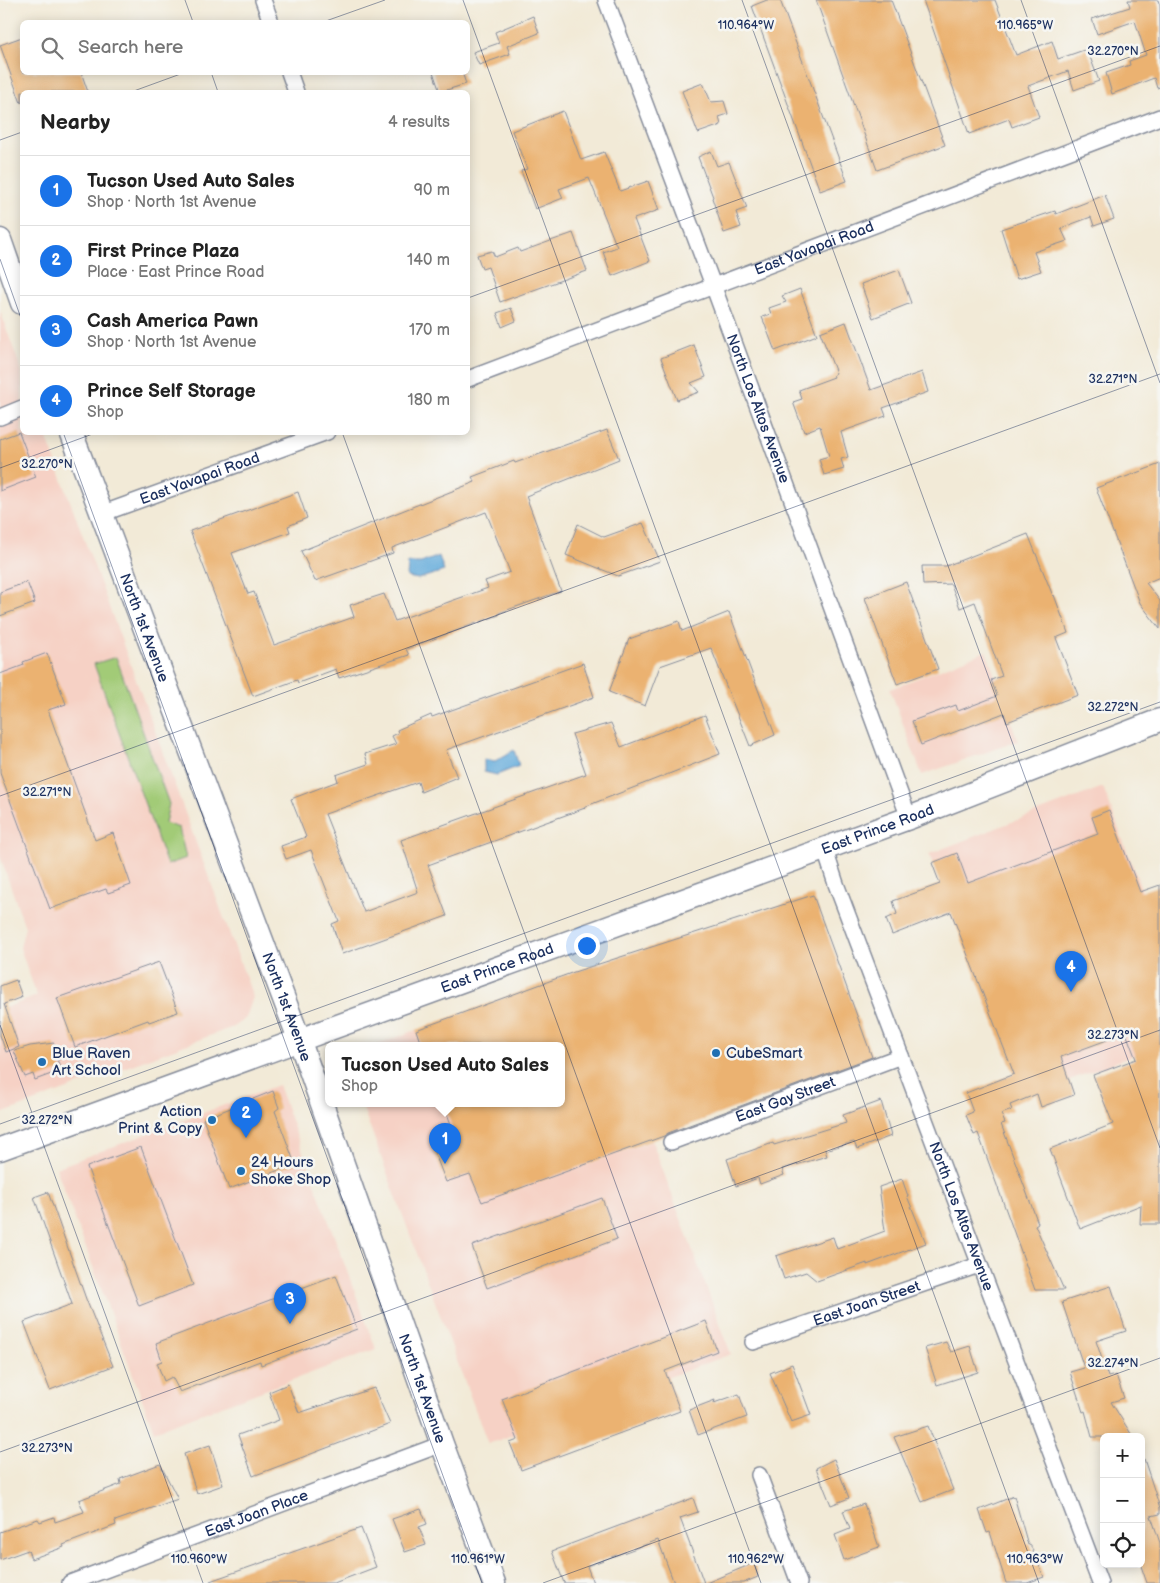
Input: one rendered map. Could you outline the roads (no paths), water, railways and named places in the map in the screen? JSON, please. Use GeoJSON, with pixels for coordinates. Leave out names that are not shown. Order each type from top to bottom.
{"type":"FeatureCollection","features":[{"type":"Feature","properties":{"kind":"main road"},"geometry":{"type":"LineString","coordinates":[[0,240],[20,297]]}},
{"type":"Feature","properties":{"kind":"main road","name":"North 1st Avenue"},"geometry":{"type":"LineString","coordinates":[[72,435],[299,1039],[442,1444],[494,1583]]}},
{"type":"Feature","properties":{"kind":"main road","name":"East Prince Road"},"geometry":{"type":"LineString","coordinates":[[0,1149],[824,847],[909,818],[1160,720]]}},
{"type":"Feature","properties":{"kind":"street"},"geometry":{"type":"LineString","coordinates":[[263,0],[270,20]]}},
{"type":"Feature","properties":{"kind":"street","name":"North Los Altos Avenue"},"geometry":{"type":"LineString","coordinates":[[606,0],[909,818]]}},
{"type":"Feature","properties":{"kind":"street"},"geometry":{"type":"LineString","coordinates":[[290,75],[295,90]]}},
{"type":"Feature","properties":{"kind":"street","name":"East Yavapai Road"},"geometry":{"type":"LineString","coordinates":[[470,378],[1160,117]]}},
{"type":"Feature","properties":{"kind":"street"},"geometry":{"type":"LineString","coordinates":[[0,416],[20,409]]}},
{"type":"Feature","properties":{"kind":"street","name":"East Yavapai Road"},"geometry":{"type":"LineString","coordinates":[[101,514],[319,435]]}},
{"type":"Feature","properties":{"kind":"street","name":"North Los Altos Avenue"},"geometry":{"type":"LineString","coordinates":[[824,847],[836,884],[1100,1583]]}},
{"type":"Feature","properties":{"kind":"street","name":"East Gay Street"},"geometry":{"type":"LineString","coordinates":[[671,1142],[901,1056]]}},
{"type":"Feature","properties":{"kind":"street","name":"East Joan Street"},"geometry":{"type":"LineString","coordinates":[[753,1342],[979,1265]]}},
{"type":"Feature","properties":{"kind":"street","name":"East Joan Place"},"geometry":{"type":"LineString","coordinates":[[70,1583],[442,1444]]}},
{"type":"Feature","properties":{"kind":"street"},"geometry":{"type":"LineString","coordinates":[[759,1475],[799,1583]]}},
{"type":"Feature","properties":{"kind":"water"},"geometry":{"type":"Polygon","coordinates":[[[439,556],[444,571],[418,579],[407,577],[408,563],[421,563],[439,556]]]}},
{"type":"Feature","properties":{"kind":"water"},"geometry":{"type":"Polygon","coordinates":[[[514,750],[519,766],[497,775],[484,772],[484,759],[495,761],[514,750]]]}},
{"type":"Feature","properties":{"kind":"place","name":"Prince Self Storage"},"geometry":{"type":"Point","coordinates":[1071,992]}},
{"type":"Feature","properties":{"kind":"place","name":"CubeSmart"},"geometry":{"type":"Point","coordinates":[716,1053]}},
{"type":"Feature","properties":{"kind":"place","name":"Blue Raven Art School"},"geometry":{"type":"Point","coordinates":[42,1062]}},
{"type":"Feature","properties":{"kind":"place","name":"Action Print & Copy"},"geometry":{"type":"Point","coordinates":[212,1120]}},
{"type":"Feature","properties":{"kind":"place","name":"First Prince Plaza"},"geometry":{"type":"Point","coordinates":[246,1138]}},
{"type":"Feature","properties":{"kind":"place","name":"Tucson Used Auto Sales"},"geometry":{"type":"Point","coordinates":[445,1164]}},
{"type":"Feature","properties":{"kind":"place","name":"24 Hours Shoke Shop"},"geometry":{"type":"Point","coordinates":[241,1171]}},
{"type":"Feature","properties":{"kind":"place","name":"Cash America Pawn"},"geometry":{"type":"Point","coordinates":[290,1324]}}]}
